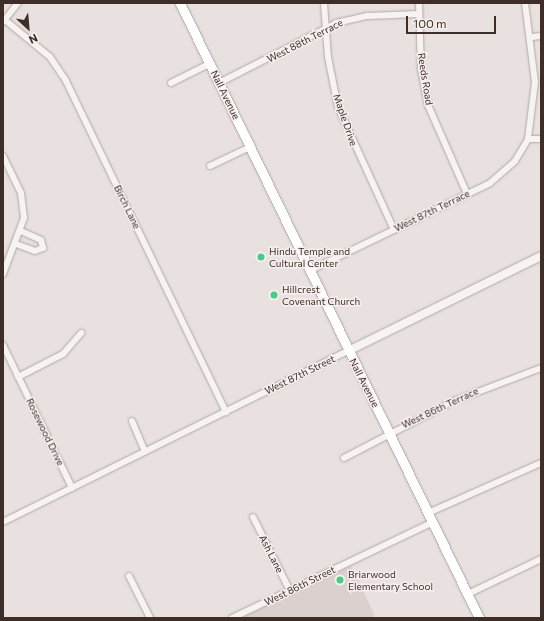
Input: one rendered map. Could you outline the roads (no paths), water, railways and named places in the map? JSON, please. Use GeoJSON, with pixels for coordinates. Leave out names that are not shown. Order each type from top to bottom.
{"type":"FeatureCollection","features":[{"type":"Feature","properties":{"kind":"main road","name":"Nall Avenue"},"geometry":{"type":"LineString","coordinates":[[180,3],[348,351],[480,618]]}},
{"type":"Feature","properties":{"kind":"street"},"geometry":{"type":"LineString","coordinates":[[4,21],[18,3]]}},
{"type":"Feature","properties":{"kind":"street","name":"Maple Drive"},"geometry":{"type":"LineString","coordinates":[[324,3],[326,28],[338,107],[394,230]]}},
{"type":"Feature","properties":{"kind":"street","name":"Reeds Road"},"geometry":{"type":"LineString","coordinates":[[418,3],[421,69],[428,105],[467,194]]}},
{"type":"Feature","properties":{"kind":"street"},"geometry":{"type":"LineString","coordinates":[[525,3],[532,37],[535,82],[528,139],[541,139]]}},
{"type":"Feature","properties":{"kind":"street","name":"West 88th Terrace"},"geometry":{"type":"LineString","coordinates":[[219,83],[326,28],[366,16],[419,14]]}},
{"type":"Feature","properties":{"kind":"street","name":"Birch Lane"},"geometry":{"type":"LineString","coordinates":[[4,21],[50,57],[66,81],[226,412]]}},
{"type":"Feature","properties":{"kind":"street"},"geometry":{"type":"LineString","coordinates":[[532,37],[541,36]]}},
{"type":"Feature","properties":{"kind":"street","name":"Nall Avenue"},"geometry":{"type":"LineString","coordinates":[[171,83],[209,64]]}},
{"type":"Feature","properties":{"kind":"street","name":"West 87th Terrace"},"geometry":{"type":"LineString","coordinates":[[309,271],[467,194],[504,172],[528,139]]}},
{"type":"Feature","properties":{"kind":"street"},"geometry":{"type":"LineString","coordinates":[[210,166],[250,147]]}},
{"type":"Feature","properties":{"kind":"street"},"geometry":{"type":"LineString","coordinates":[[3,156],[21,194],[21,231],[3,274]]}},
{"type":"Feature","properties":{"kind":"street"},"geometry":{"type":"LineString","coordinates":[[16,244],[35,251],[43,248],[41,240],[21,231]]}},
{"type":"Feature","properties":{"kind":"street","name":"West 87th Street"},"geometry":{"type":"LineString","coordinates":[[3,522],[541,256]]}},
{"type":"Feature","properties":{"kind":"street"},"geometry":{"type":"LineString","coordinates":[[18,377],[63,354],[81,333]]}},
{"type":"Feature","properties":{"kind":"street","name":"Rosewood Drive"},"geometry":{"type":"LineString","coordinates":[[3,345],[72,488]]}},
{"type":"Feature","properties":{"kind":"street","name":"West 86th Terrace"},"geometry":{"type":"LineString","coordinates":[[344,458],[454,400],[541,368]]}},
{"type":"Feature","properties":{"kind":"street"},"geometry":{"type":"LineString","coordinates":[[132,421],[145,451]]}},
{"type":"Feature","properties":{"kind":"street"},"geometry":{"type":"LineString","coordinates":[[428,513],[541,463]]}},
{"type":"Feature","properties":{"kind":"street","name":"Ash Lane"},"geometry":{"type":"LineString","coordinates":[[253,517],[290,592]]}},
{"type":"Feature","properties":{"kind":"street","name":"West 86th Street"},"geometry":{"type":"LineString","coordinates":[[232,618],[290,592],[432,522]]}},
{"type":"Feature","properties":{"kind":"street"},"geometry":{"type":"LineString","coordinates":[[468,594],[541,559]]}},
{"type":"Feature","properties":{"kind":"street"},"geometry":{"type":"LineString","coordinates":[[129,576],[150,618]]}},
{"type":"Feature","properties":{"kind":"place","name":"Hindu Temple and Cultural Center"},"geometry":{"type":"Point","coordinates":[261,257]}},
{"type":"Feature","properties":{"kind":"place","name":"Hillcrest Covenant Church"},"geometry":{"type":"Point","coordinates":[274,295]}},
{"type":"Feature","properties":{"kind":"place","name":"Briarwood Elementary School"},"geometry":{"type":"Point","coordinates":[340,580]}}]}
